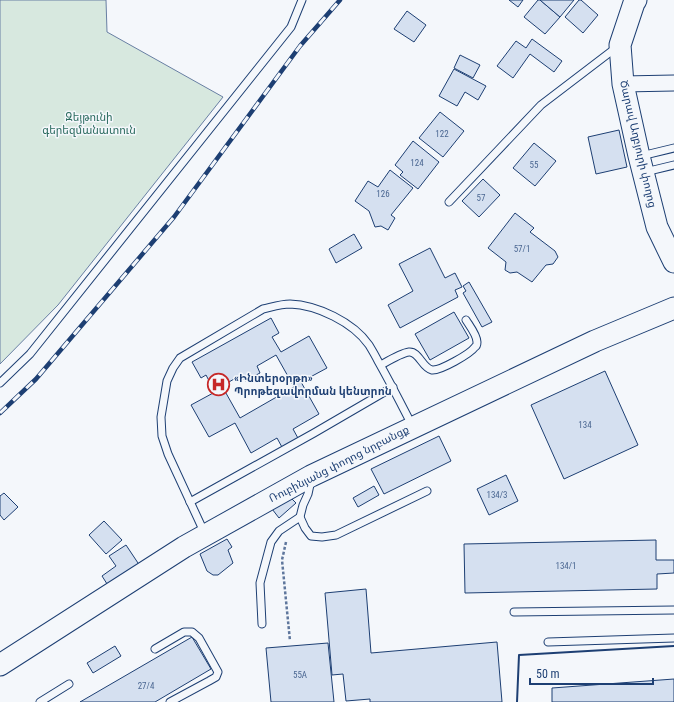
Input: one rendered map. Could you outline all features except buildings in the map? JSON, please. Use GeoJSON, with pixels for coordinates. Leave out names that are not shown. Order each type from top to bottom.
{"type":"FeatureCollection","features":[{"type":"Feature","properties":{"kind":"street","name":"Ծարավ Աղբյուրի փողոց"},"geometry":{"type":"LineString","coordinates":[[636,0],[634,2],[620,45],[623,84],[657,227],[674,262]]}},
{"type":"Feature","properties":{"kind":"street"},"geometry":{"type":"LineString","coordinates":[[623,84],[674,83]]}},
{"type":"Feature","properties":{"kind":"street","name":"Ռուբինյանց փողոց նրբանցք"},"geometry":{"type":"LineString","coordinates":[[0,665],[184,547],[311,476],[595,341],[674,308]]}},
{"type":"Feature","properties":{"kind":"lane"},"geometry":{"type":"LineString","coordinates":[[0,383],[30,354],[291,27],[302,0]]}},
{"type":"Feature","properties":{"kind":"lane"},"geometry":{"type":"LineString","coordinates":[[449,202],[541,105],[620,45]]}},
{"type":"Feature","properties":{"kind":"lane"},"geometry":{"type":"LineString","coordinates":[[641,164],[674,148]]}},
{"type":"Feature","properties":{"kind":"lane"},"geometry":{"type":"LineString","coordinates":[[641,164],[674,165]]}},
{"type":"Feature","properties":{"kind":"lane"},"geometry":{"type":"LineString","coordinates":[[205,535],[168,454],[162,436],[161,417],[168,381],[173,368],[180,358],[263,309],[277,305],[289,304],[309,306],[347,324],[368,344],[393,387],[413,427]]}},
{"type":"Feature","properties":{"kind":"lane"},"geometry":{"type":"LineString","coordinates":[[381,365],[409,352],[415,353],[431,370],[438,370],[447,366],[468,353],[476,347],[478,343],[466,320]]}},
{"type":"Feature","properties":{"kind":"lane"},"geometry":{"type":"LineString","coordinates":[[190,502],[393,387]]}},
{"type":"Feature","properties":{"kind":"lane"},"geometry":{"type":"LineString","coordinates":[[311,476],[308,494],[303,505],[300,518],[311,536],[322,537],[336,535],[427,491]]}},
{"type":"Feature","properties":{"kind":"lane"},"geometry":{"type":"LineString","coordinates":[[262,624],[260,583],[271,542],[279,531],[300,518]]}},
{"type":"Feature","properties":{"kind":"lane"},"geometry":{"type":"LineString","coordinates":[[514,612],[674,610]]}},
{"type":"Feature","properties":{"kind":"lane"},"geometry":{"type":"LineString","coordinates":[[155,649],[184,632],[192,632],[199,638],[218,672],[216,677],[213,679],[170,702]]}},
{"type":"Feature","properties":{"kind":"lane"},"geometry":{"type":"LineString","coordinates":[[548,642],[674,638]]}},
{"type":"Feature","properties":{"kind":"lane"},"geometry":{"type":"LineString","coordinates":[[40,702],[69,684]]}},
{"type":"Feature","properties":{"kind":"path"},"geometry":{"type":"LineString","coordinates":[[282,560],[290,641]]}},
{"type":"Feature","properties":{"kind":"green space","name":"Զեյթունի գերեզմանատուն"},"geometry":{"type":"Polygon","coordinates":[[[0,0],[106,0],[107,32],[223,97],[58,305],[0,364],[0,0]]]}},
{"type":"Feature","properties":{"kind":"railway"},"geometry":{"type":"LineString","coordinates":[[0,413],[36,379],[174,217],[300,46],[340,0]]}},
{"type":"Feature","properties":{"kind":"wall"},"geometry":{"type":"LineString","coordinates":[[517,702],[519,655],[674,646]]}},
{"type":"Feature","properties":{"kind":"place","name":"«Ինտերօրթո» Պրոթեզավորման կենտրոն"},"geometry":{"type":"Point","coordinates":[218,384]}}]}
